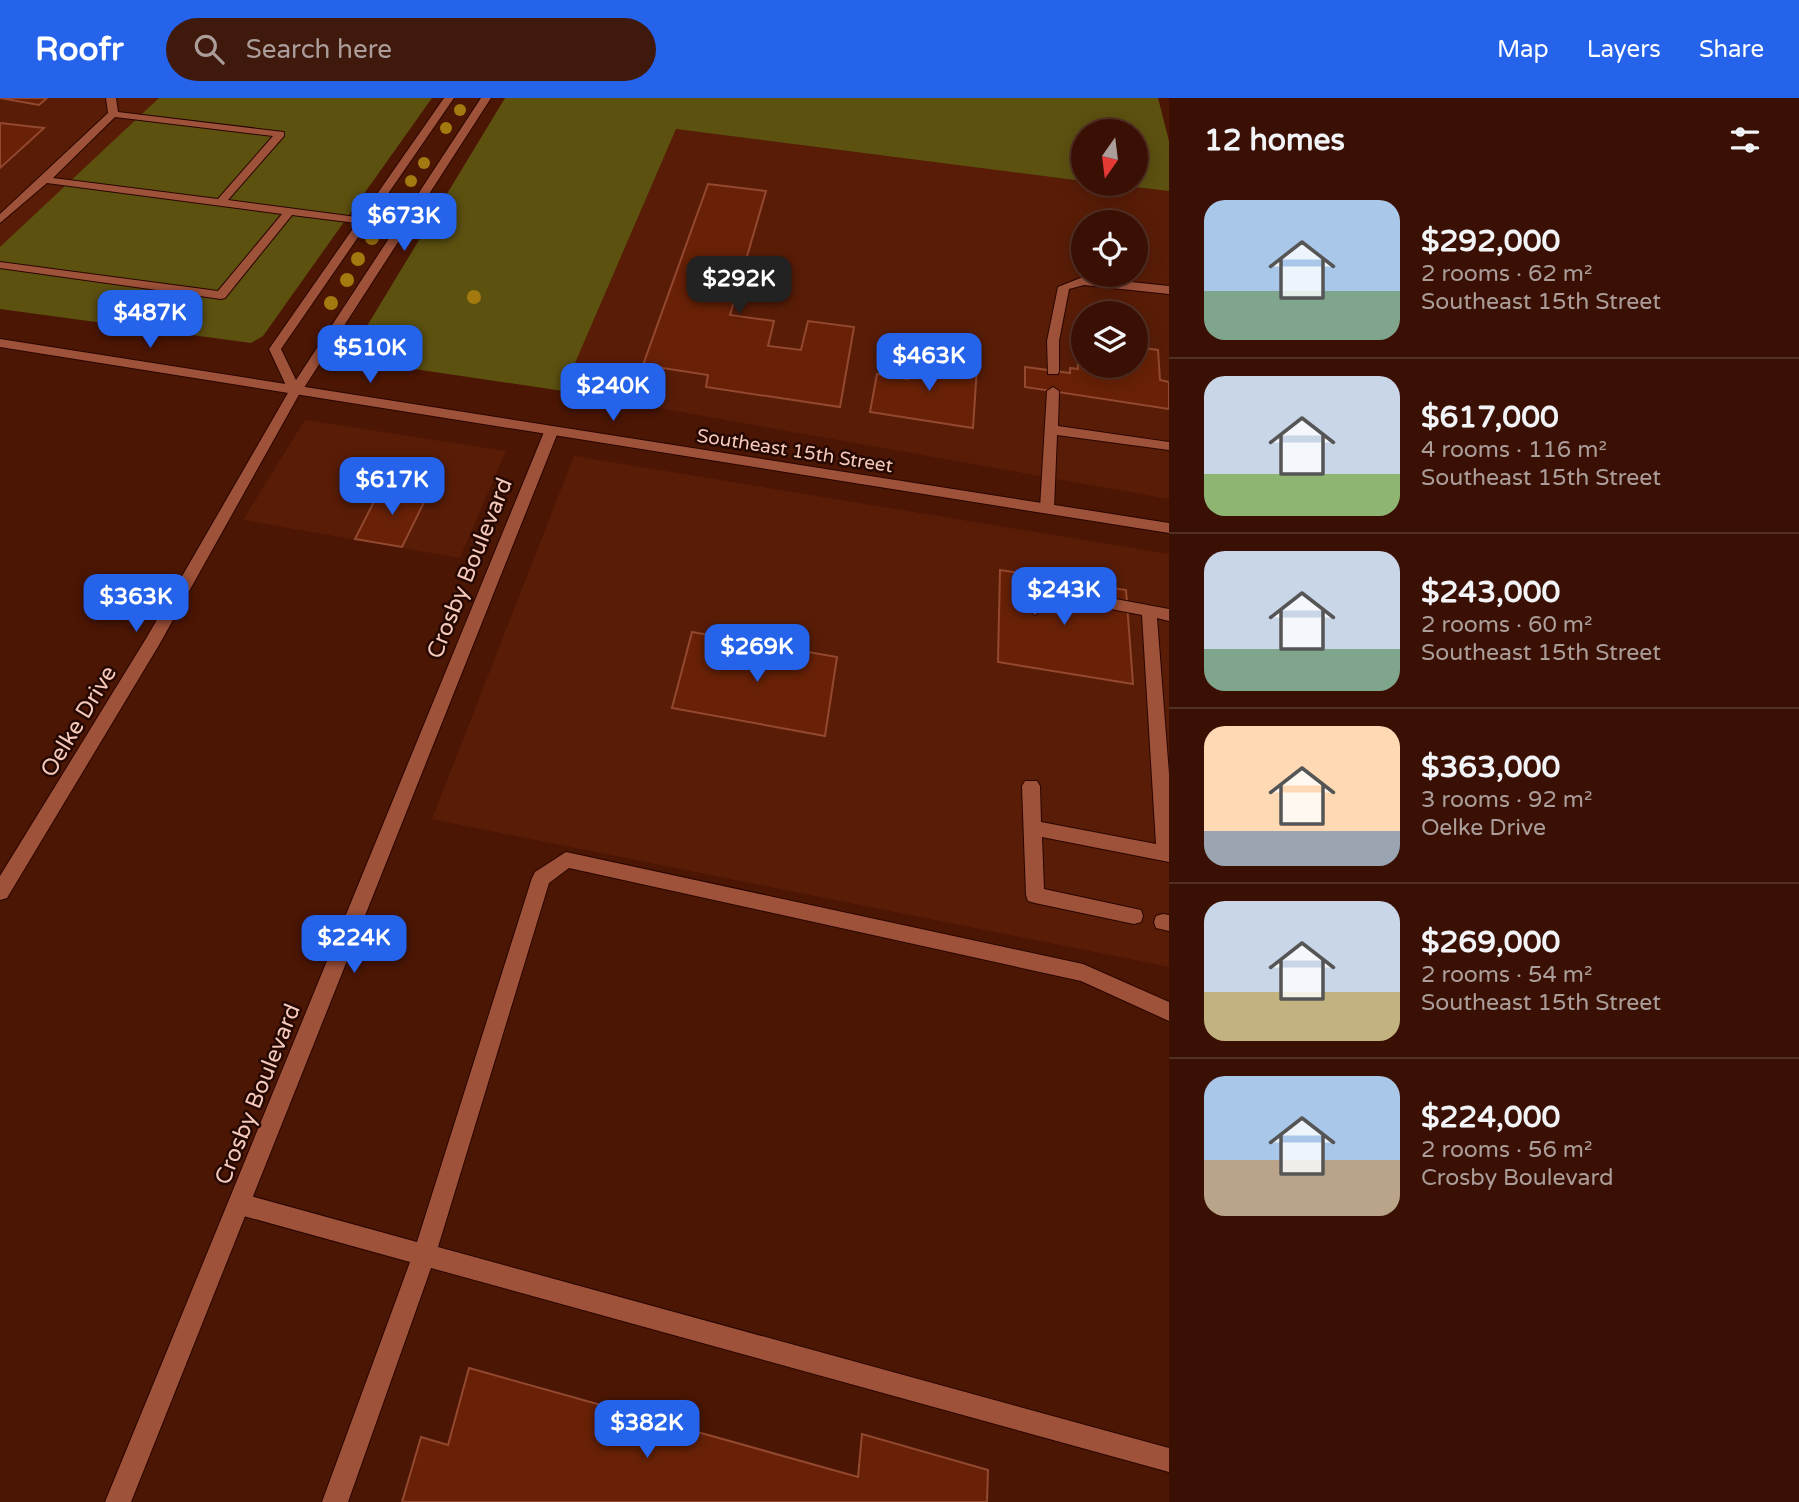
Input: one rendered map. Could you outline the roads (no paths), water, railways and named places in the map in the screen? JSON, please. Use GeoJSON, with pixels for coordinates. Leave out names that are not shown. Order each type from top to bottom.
{"type":"FeatureCollection","features":[{"type":"Feature","properties":{"kind":"street"},"geometry":{"type":"LineString","coordinates":[[111,98],[113,114]]}},
{"type":"Feature","properties":{"kind":"street"},"geometry":{"type":"LineString","coordinates":[[295,391],[275,349],[449,98]]}},
{"type":"Feature","properties":{"kind":"street","name":"Oelke Drive"},"geometry":{"type":"LineString","coordinates":[[0,892],[153,641],[295,391],[486,98]]}},
{"type":"Feature","properties":{"kind":"street"},"geometry":{"type":"LineString","coordinates":[[0,220],[113,114]]}},
{"type":"Feature","properties":{"kind":"street"},"geometry":{"type":"LineString","coordinates":[[113,114],[280,134],[221,202]]}},
{"type":"Feature","properties":{"kind":"street"},"geometry":{"type":"LineString","coordinates":[[45,180],[364,220]]}},
{"type":"Feature","properties":{"kind":"street"},"geometry":{"type":"LineString","coordinates":[[0,265],[221,295],[290,211]]}},
{"type":"Feature","properties":{"kind":"street"},"geometry":{"type":"LineString","coordinates":[[1053,371],[1053,341],[1064,287],[1083,281],[1169,290]]}},
{"type":"Feature","properties":{"kind":"street","name":"Southeast 15th Street"},"geometry":{"type":"LineString","coordinates":[[0,343],[1169,528]]}},
{"type":"Feature","properties":{"kind":"street"},"geometry":{"type":"LineString","coordinates":[[1047,508],[1053,391]]}},
{"type":"Feature","properties":{"kind":"street"},"geometry":{"type":"LineString","coordinates":[[1053,430],[1169,446]]}},
{"type":"Feature","properties":{"kind":"street","name":"Crosby Boulevard"},"geometry":{"type":"LineString","coordinates":[[118,1502],[551,432]]}},
{"type":"Feature","properties":{"kind":"street"},"geometry":{"type":"LineString","coordinates":[[1035,609],[1035,589],[1169,615]]}},
{"type":"Feature","properties":{"kind":"street"},"geometry":{"type":"LineString","coordinates":[[1032,828],[1168,854],[1149,611]]}},
{"type":"Feature","properties":{"kind":"street"},"geometry":{"type":"LineString","coordinates":[[1031,786],[1035,895],[1135,916]]}},
{"type":"Feature","properties":{"kind":"street"},"geometry":{"type":"LineString","coordinates":[[335,1502],[425,1253],[541,878],[566,860],[1083,973],[1169,1012]]}},
{"type":"Feature","properties":{"kind":"street"},"geometry":{"type":"LineString","coordinates":[[240,1204],[1169,1460]]}}]}
